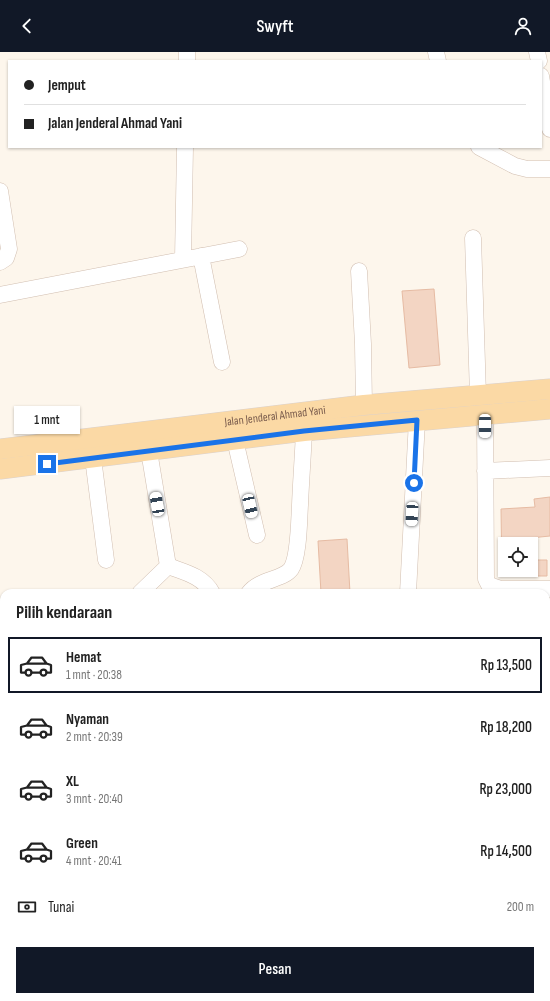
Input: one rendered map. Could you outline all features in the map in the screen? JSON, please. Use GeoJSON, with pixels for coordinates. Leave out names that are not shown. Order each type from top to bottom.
{"type":"FeatureCollection","features":[{"type":"Feature","properties":{"kind":"main road","name":"Jalan Jenderal Ahmad Yani"},"geometry":{"type":"LineString","coordinates":[[0,449],[364,405],[550,389]]}},
{"type":"Feature","properties":{"kind":"main road"},"geometry":{"type":"LineString","coordinates":[[550,389],[550,394]]}},
{"type":"Feature","properties":{"kind":"main road","name":"Jalan Jenderal Ahmad Yani"},"geometry":{"type":"LineString","coordinates":[[0,469],[304,431],[550,409]]}},
{"type":"Feature","properties":{"kind":"street"},"geometry":{"type":"LineString","coordinates":[[542,82],[550,129]]}},
{"type":"Feature","properties":{"kind":"street"},"geometry":{"type":"LineString","coordinates":[[183,259],[186,148]]}},
{"type":"Feature","properties":{"kind":"street"},"geometry":{"type":"LineString","coordinates":[[481,148],[515,166],[527,169],[550,168]]}},
{"type":"Feature","properties":{"kind":"street"},"geometry":{"type":"LineString","coordinates":[[0,191],[10,249],[6,258],[0,262]]}},
{"type":"Feature","properties":{"kind":"street"},"geometry":{"type":"LineString","coordinates":[[473,238],[478,395]]}},
{"type":"Feature","properties":{"kind":"street"},"geometry":{"type":"LineString","coordinates":[[0,295],[239,249]]}},
{"type":"Feature","properties":{"kind":"street"},"geometry":{"type":"LineString","coordinates":[[201,256],[222,362]]}},
{"type":"Feature","properties":{"kind":"street"},"geometry":{"type":"LineString","coordinates":[[359,271],[363,344],[364,405]]}},
{"type":"Feature","properties":{"kind":"street"},"geometry":{"type":"LineString","coordinates":[[486,414],[486,579],[489,585],[501,589],[550,589]]}},
{"type":"Feature","properties":{"kind":"street"},"geometry":{"type":"LineString","coordinates":[[408,589],[417,420]]}},
{"type":"Feature","properties":{"kind":"street"},"geometry":{"type":"LineString","coordinates":[[252,589],[290,571],[292,566],[298,540],[304,431]]}},
{"type":"Feature","properties":{"kind":"street"},"geometry":{"type":"LineString","coordinates":[[235,440],[257,535]]}},
{"type":"Feature","properties":{"kind":"street"},"geometry":{"type":"LineString","coordinates":[[149,451],[168,566]]}},
{"type":"Feature","properties":{"kind":"street"},"geometry":{"type":"LineString","coordinates":[[93,458],[106,560]]}},
{"type":"Feature","properties":{"kind":"street"},"geometry":{"type":"LineString","coordinates":[[485,471],[550,468]]}},
{"type":"Feature","properties":{"kind":"street"},"geometry":{"type":"LineString","coordinates":[[144,589],[168,566]]}},
{"type":"Feature","properties":{"kind":"street"},"geometry":{"type":"LineString","coordinates":[[168,566],[197,578],[210,589]]}},
{"type":"Feature","properties":{"kind":"building"},"geometry":{"type":"Polygon","coordinates":[[[434,289],[440,365],[409,368],[402,291],[434,289]]]}},
{"type":"Feature","properties":{"kind":"building"},"geometry":{"type":"Polygon","coordinates":[[[550,497],[550,536],[501,537],[501,509],[535,507],[534,499],[550,497]]]}},
{"type":"Feature","properties":{"kind":"building"},"geometry":{"type":"Polygon","coordinates":[[[347,539],[350,589],[321,589],[318,541],[347,539]]]}},
{"type":"Feature","properties":{"kind":"building"},"geometry":{"type":"Polygon","coordinates":[[[538,560],[547,560],[547,576],[538,576],[538,560]]]}},
{"type":"Feature","properties":{"kind":"route"},"geometry":{"type":"LineString","coordinates":[[47,464],[304,431],[417,420],[414,483]]}}]}
